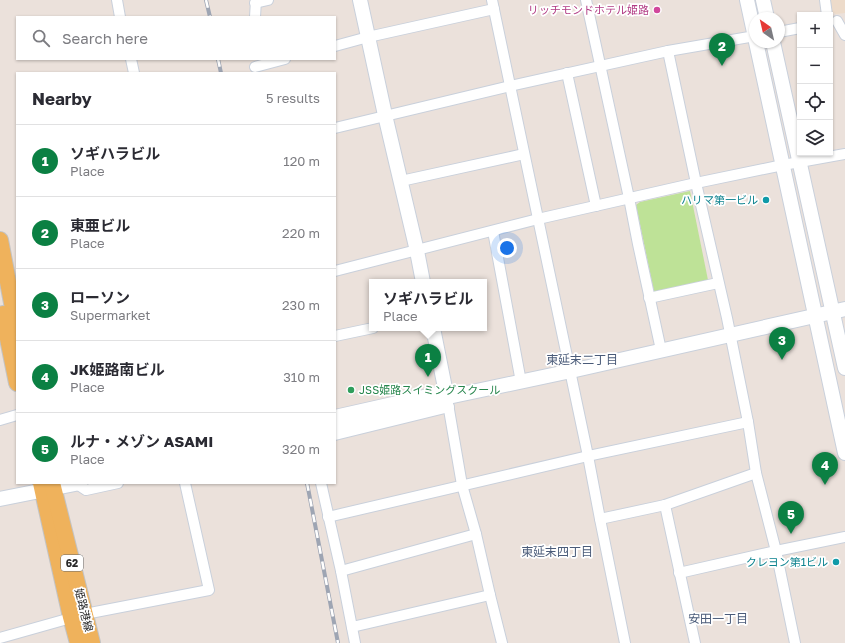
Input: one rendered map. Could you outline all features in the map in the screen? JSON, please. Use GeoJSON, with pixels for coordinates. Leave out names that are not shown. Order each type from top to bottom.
{"type":"FeatureCollection","features":[{"type":"Feature","properties":{"kind":"main road"},"geometry":{"type":"LineString","coordinates":[[0,240],[16,324]]}},
{"type":"Feature","properties":{"kind":"main road"},"geometry":{"type":"LineString","coordinates":[[0,297],[16,378]]}},
{"type":"Feature","properties":{"kind":"main road","name":"姫路港線"},"geometry":{"type":"LineString","coordinates":[[47,486],[78,616],[78,643]]}},
{"type":"Feature","properties":{"kind":"main road","name":"姫路港線"},"geometry":{"type":"LineString","coordinates":[[78,616],[92,643]]}},
{"type":"Feature","properties":{"kind":"street"},"geometry":{"type":"LineString","coordinates":[[117,0],[120,16]]}},
{"type":"Feature","properties":{"kind":"street"},"geometry":{"type":"LineString","coordinates":[[255,16],[256,1],[268,0]]}},
{"type":"Feature","properties":{"kind":"street"},"geometry":{"type":"LineString","coordinates":[[360,0],[385,116],[423,279]]}},
{"type":"Feature","properties":{"kind":"street"},"geometry":{"type":"LineString","coordinates":[[586,0],[661,350]]}},
{"type":"Feature","properties":{"kind":"street"},"geometry":{"type":"LineString","coordinates":[[747,0],[750,12]]}},
{"type":"Feature","properties":{"kind":"street"},"geometry":{"type":"LineString","coordinates":[[763,0],[766,12]]}},
{"type":"Feature","properties":{"kind":"street"},"geometry":{"type":"LineString","coordinates":[[825,0],[827,12]]}},
{"type":"Feature","properties":{"kind":"street"},"geometry":{"type":"LineString","coordinates":[[336,46],[493,4],[571,371],[625,643]]}},
{"type":"Feature","properties":{"kind":"street"},"geometry":{"type":"LineString","coordinates":[[837,21],[845,35]]}},
{"type":"Feature","properties":{"kind":"street"},"geometry":{"type":"LineString","coordinates":[[785,31],[797,29]]}},
{"type":"Feature","properties":{"kind":"street"},"geometry":{"type":"LineString","coordinates":[[336,128],[567,73],[668,51],[749,37]]}},
{"type":"Feature","properties":{"kind":"street"},"geometry":{"type":"LineString","coordinates":[[757,48],[845,453]]}},
{"type":"Feature","properties":{"kind":"street"},"geometry":{"type":"LineString","coordinates":[[774,48],[799,162],[839,310],[845,368]]}},
{"type":"Feature","properties":{"kind":"street"},"geometry":{"type":"LineString","coordinates":[[668,51],[730,334],[748,422],[756,472],[776,551],[795,643]]}},
{"type":"Feature","properties":{"kind":"street"},"geometry":{"type":"LineString","coordinates":[[131,60],[134,72]]}},
{"type":"Feature","properties":{"kind":"street"},"geometry":{"type":"LineString","coordinates":[[255,66],[281,60]]}},
{"type":"Feature","properties":{"kind":"street"},"geometry":{"type":"LineString","coordinates":[[567,73],[596,206]]}},
{"type":"Feature","properties":{"kind":"street"},"geometry":{"type":"LineString","coordinates":[[401,181],[524,154]]}},
{"type":"Feature","properties":{"kind":"street"},"geometry":{"type":"LineString","coordinates":[[336,271],[538,219],[629,198],[783,165],[845,154]]}},
{"type":"Feature","properties":{"kind":"street"},"geometry":{"type":"LineString","coordinates":[[493,231],[521,382]]}},
{"type":"Feature","properties":{"kind":"street"},"geometry":{"type":"LineString","coordinates":[[650,298],[718,282]]}},
{"type":"Feature","properties":{"kind":"street"},"geometry":{"type":"LineString","coordinates":[[336,424],[839,310]]}},
{"type":"Feature","properties":{"kind":"street"},"geometry":{"type":"LineString","coordinates":[[336,336],[369,329]]}},
{"type":"Feature","properties":{"kind":"street"},"geometry":{"type":"LineString","coordinates":[[434,331],[462,485],[476,534],[502,643]]}},
{"type":"Feature","properties":{"kind":"street"},"geometry":{"type":"LineString","coordinates":[[336,415],[447,398]]}},
{"type":"Feature","properties":{"kind":"street"},"geometry":{"type":"LineString","coordinates":[[336,435],[447,398]]}},
{"type":"Feature","properties":{"kind":"street"},"geometry":{"type":"LineString","coordinates":[[0,420],[16,415]]}},
{"type":"Feature","properties":{"kind":"street"},"geometry":{"type":"LineString","coordinates":[[328,517],[588,456],[748,422]]}},
{"type":"Feature","properties":{"kind":"street"},"geometry":{"type":"LineString","coordinates":[[600,519],[665,505],[756,472]]}},
{"type":"Feature","properties":{"kind":"street"},"geometry":{"type":"LineString","coordinates":[[0,499],[47,486],[68,484]]}},
{"type":"Feature","properties":{"kind":"street"},"geometry":{"type":"LineString","coordinates":[[79,484],[86,490],[113,484]]}},
{"type":"Feature","properties":{"kind":"street"},"geometry":{"type":"LineString","coordinates":[[0,638],[78,616],[209,590],[185,484]]}},
{"type":"Feature","properties":{"kind":"street"},"geometry":{"type":"LineString","coordinates":[[321,484],[341,571],[355,643]]}},
{"type":"Feature","properties":{"kind":"street"},"geometry":{"type":"LineString","coordinates":[[665,505],[695,643]]}},
{"type":"Feature","properties":{"kind":"street"},"geometry":{"type":"LineString","coordinates":[[341,571],[476,534]]}},
{"type":"Feature","properties":{"kind":"street"},"geometry":{"type":"LineString","coordinates":[[679,573],[776,551],[845,538]]}},
{"type":"Feature","properties":{"kind":"street"},"geometry":{"type":"LineString","coordinates":[[352,627],[490,595]]}},
{"type":"Feature","properties":{"kind":"shaded area"},"geometry":{"type":"Polygon","coordinates":[[[830,0],[845,0],[845,13],[836,14],[832,12],[830,0]]]}},
{"type":"Feature","properties":{"kind":"green space"},"geometry":{"type":"Polygon","coordinates":[[[690,191],[708,280],[654,292],[636,205],[640,202],[690,191]]]}},
{"type":"Feature","properties":{"kind":"railway"},"geometry":{"type":"LineString","coordinates":[[206,0],[210,16]]}},
{"type":"Feature","properties":{"kind":"railway"},"geometry":{"type":"LineString","coordinates":[[218,60],[221,72]]}},
{"type":"Feature","properties":{"kind":"railway"},"geometry":{"type":"LineString","coordinates":[[307,484],[338,643]]}},
{"type":"Feature","properties":{"kind":"place","name":"リッチモンドホテル姫路"},"geometry":{"type":"Point","coordinates":[657,10]}},
{"type":"Feature","properties":{"kind":"place","name":"東亜ビル"},"geometry":{"type":"Point","coordinates":[722,66]}},
{"type":"Feature","properties":{"kind":"place","name":"ハリマ第一ビル"},"geometry":{"type":"Point","coordinates":[766,200]}},
{"type":"Feature","properties":{"kind":"place","name":"ローソン"},"geometry":{"type":"Point","coordinates":[782,360]}},
{"type":"Feature","properties":{"kind":"place","name":"ソギハラビル"},"geometry":{"type":"Point","coordinates":[428,377]}},
{"type":"Feature","properties":{"kind":"place","name":"JSS姫路スイミングスクール"},"geometry":{"type":"Point","coordinates":[351,390]}},
{"type":"Feature","properties":{"kind":"place","name":"JK姫路南ビル"},"geometry":{"type":"Point","coordinates":[825,485]}},
{"type":"Feature","properties":{"kind":"place","name":"ルナ・メゾン ASAMI"},"geometry":{"type":"Point","coordinates":[791,534]}},
{"type":"Feature","properties":{"kind":"place","name":"クレヨン第1ビル"},"geometry":{"type":"Point","coordinates":[836,562]}},
{"type":"Feature","properties":{"kind":"district","name":"東延末二丁目"},"geometry":{"type":"Point","coordinates":[582,360]}},
{"type":"Feature","properties":{"kind":"district","name":"東延末四丁目"},"geometry":{"type":"Point","coordinates":[557,552]}},
{"type":"Feature","properties":{"kind":"district","name":"安田一丁目"},"geometry":{"type":"Point","coordinates":[718,619]}}]}
